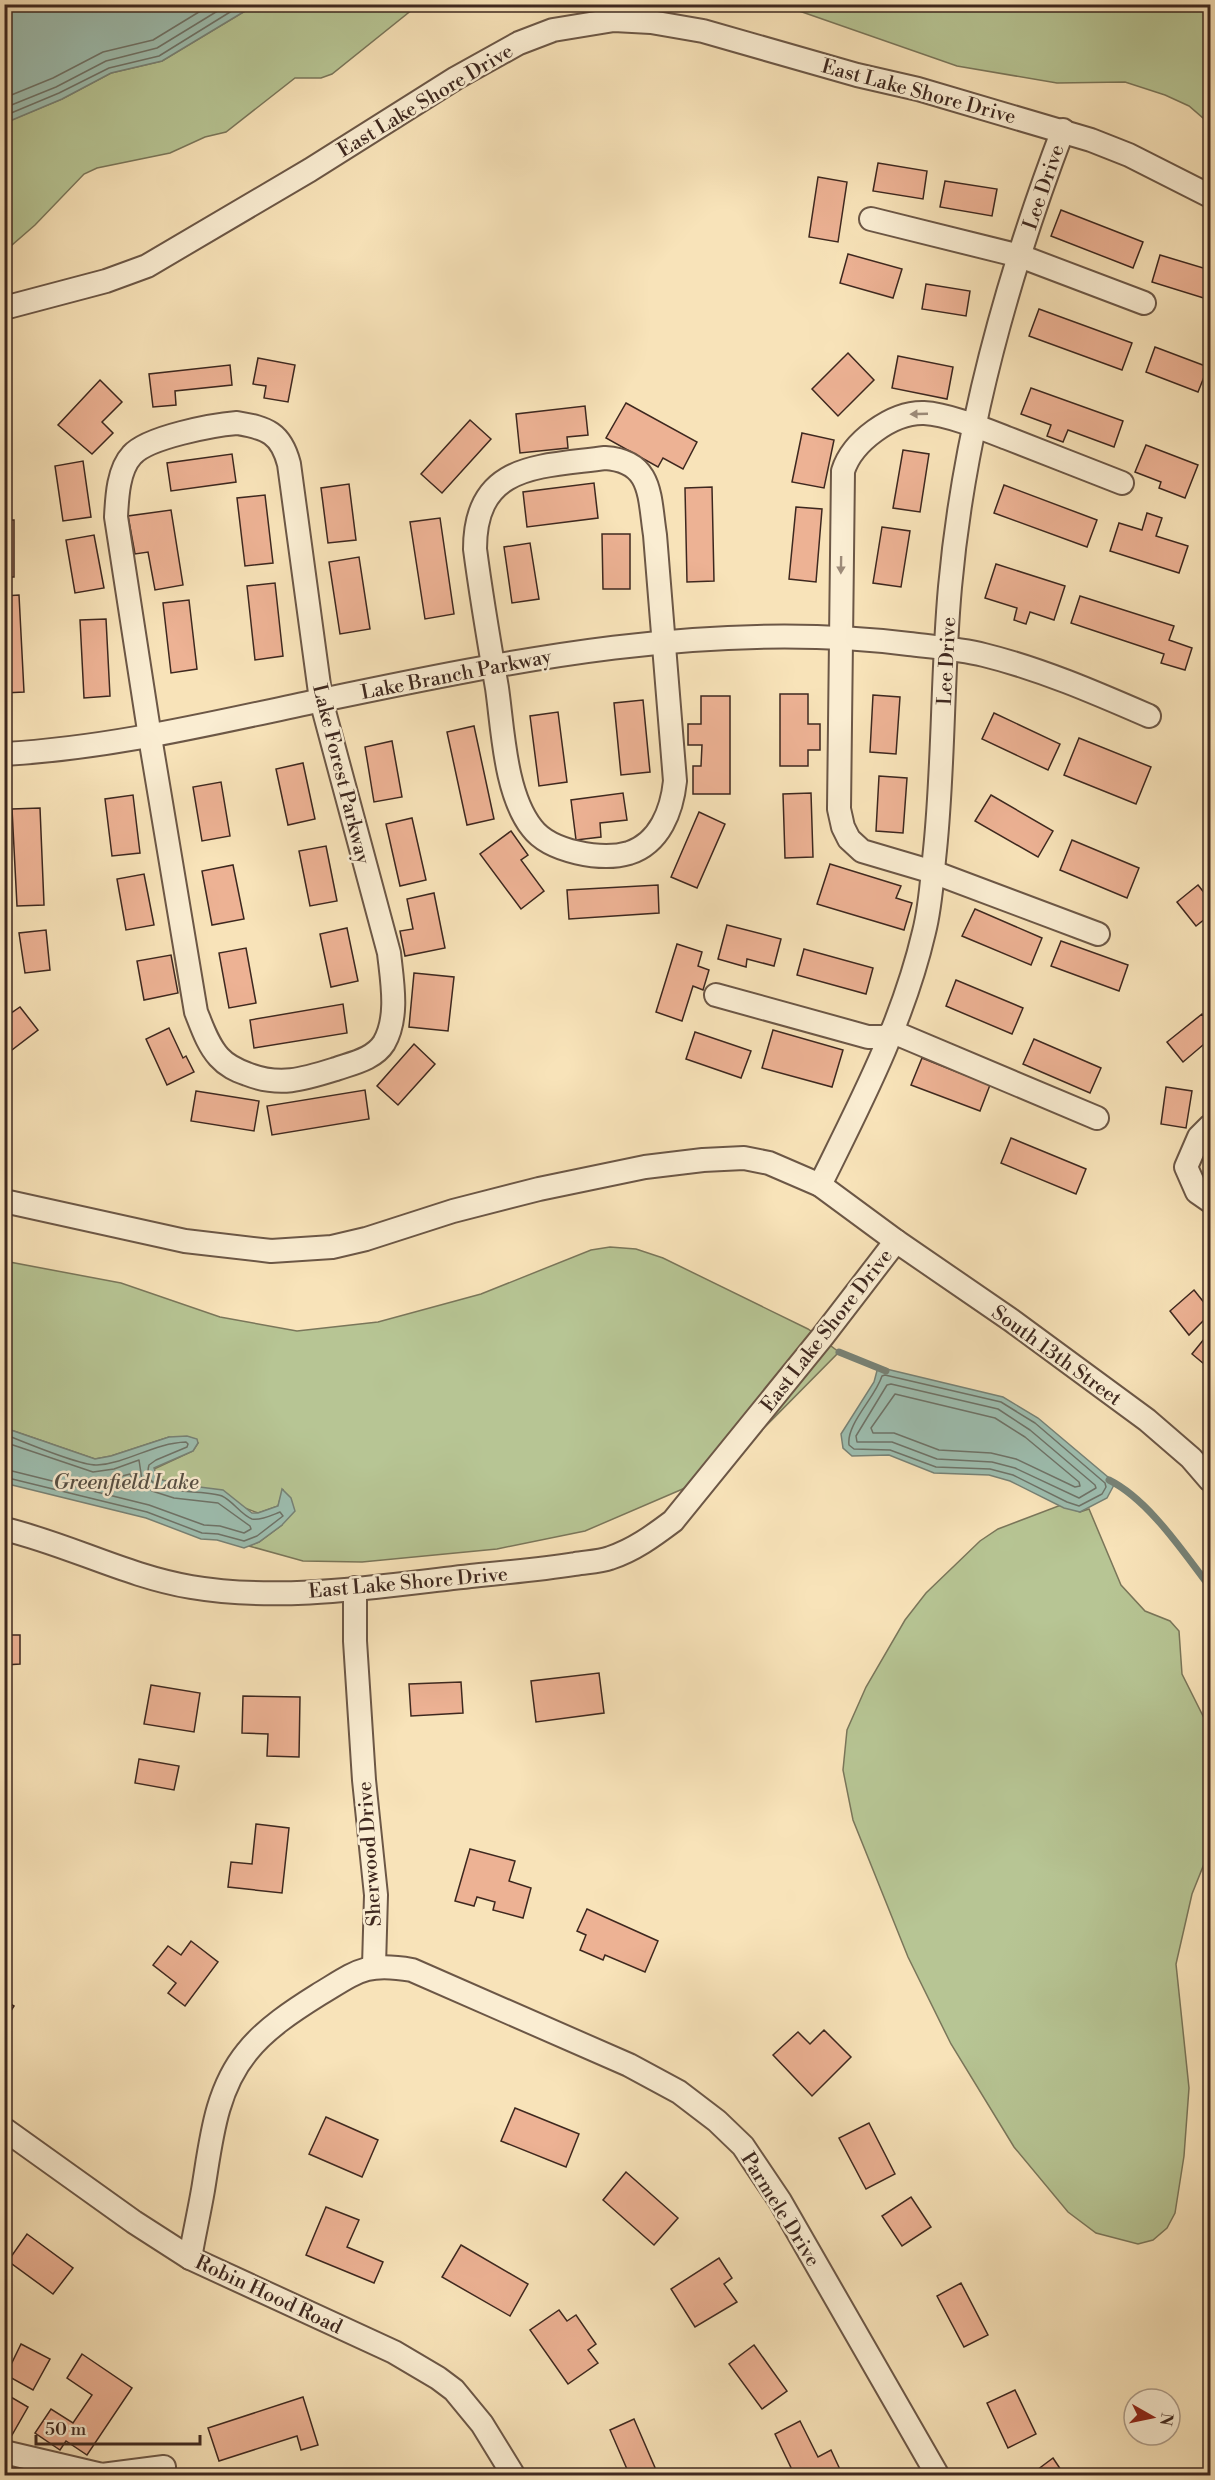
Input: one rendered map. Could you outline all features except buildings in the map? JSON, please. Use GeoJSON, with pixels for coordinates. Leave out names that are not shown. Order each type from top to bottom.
{"type":"FeatureCollection","features":[{"type":"Feature","properties":{"kind":"street","name":"East Lake Shore Drive"},"geometry":{"type":"LineString","coordinates":[[4,308],[106,281],[147,266],[310,171],[456,78],[519,43],[553,30],[614,20],[651,22],[703,31],[1063,130],[1129,155],[1210,196]]}},
{"type":"Feature","properties":{"kind":"street","name":"Lee Drive"},"geometry":{"type":"LineString","coordinates":[[820,1185],[893,1032],[913,977],[922,940],[933,872],[940,796],[946,649],[957,519],[999,318],[1039,193],[1063,130]]}},
{"type":"Feature","properties":{"kind":"street"},"geometry":{"type":"LineString","coordinates":[[871,219],[1020,256],[1144,303]]}},
{"type":"Feature","properties":{"kind":"street"},"geometry":{"type":"LineString","coordinates":[[1098,934],[933,872],[862,851],[854,846],[843,827],[839,809],[843,471],[847,459],[871,434],[890,420],[925,413],[975,426],[1122,483]]}},
{"type":"Feature","properties":{"kind":"street","name":"Lake Forest Parkway"},"geometry":{"type":"LineString","coordinates":[[230,424],[256,426],[275,436],[285,450],[296,506],[315,668],[321,700],[388,952],[394,991],[390,1027],[384,1044],[376,1052],[364,1060],[290,1081],[263,1080],[234,1069],[218,1057],[203,1030],[191,994],[176,886],[150,737],[116,517],[117,494],[125,465],[132,455],[151,443],[192,431],[230,424]]}},
{"type":"Feature","properties":{"kind":"street"},"geometry":{"type":"LineString","coordinates":[[605,458],[622,459],[632,464],[646,483],[655,535],[663,643],[674,744],[674,792],[667,816],[653,838],[636,850],[616,855],[569,851],[550,843],[532,828],[517,801],[510,773],[493,665],[475,549],[477,522],[488,495],[497,484],[524,472],[605,458]]}},
{"type":"Feature","properties":{"kind":"street","name":"Lake Branch Parkway"},"geometry":{"type":"LineString","coordinates":[[4,754],[150,737],[493,665],[584,650],[772,637],[840,637]]}},
{"type":"Feature","properties":{"kind":"street"},"geometry":{"type":"LineString","coordinates":[[840,637],[983,654],[1053,676],[1149,716]]}},
{"type":"Feature","properties":{"kind":"street"},"geometry":{"type":"LineString","coordinates":[[716,994],[868,1037],[884,1036],[893,1032],[1097,1118]]}},
{"type":"Feature","properties":{"kind":"street"},"geometry":{"type":"LineString","coordinates":[[1205,1131],[1186,1167],[1197,1192],[1210,1201]]}},
{"type":"Feature","properties":{"kind":"street","name":"East Lake Shore Drive"},"geometry":{"type":"LineString","coordinates":[[4,1201],[185,1241],[270,1251],[332,1247],[366,1239],[453,1211],[539,1189],[645,1167],[744,1158],[769,1163],[820,1185],[896,1241],[698,1492],[672,1521],[651,1538],[608,1559],[548,1569],[355,1588],[238,1592],[191,1587],[151,1578],[4,1529]]}},
{"type":"Feature","properties":{"kind":"street","name":"South 13th Street"},"geometry":{"type":"LineString","coordinates":[[896,1241],[1147,1420],[1210,1480]]}},
{"type":"Feature","properties":{"kind":"street","name":"Sherwood Drive"},"geometry":{"type":"LineString","coordinates":[[355,1588],[355,1641],[364,1780],[376,1895],[374,1966]]}},
{"type":"Feature","properties":{"kind":"street"},"geometry":{"type":"LineString","coordinates":[[190,2258],[211,2136],[219,2104],[241,2061],[264,2035],[312,1999],[353,1973],[374,1966]]}},
{"type":"Feature","properties":{"kind":"street","name":"Parmele Drive"},"geometry":{"type":"LineString","coordinates":[[374,1966],[412,1970],[629,2065],[679,2092],[717,2121],[743,2146],[780,2201],[939,2475]]}},
{"type":"Feature","properties":{"kind":"street","name":"Robin Hood Road"},"geometry":{"type":"LineString","coordinates":[[4,2129],[134,2222],[190,2258],[394,2352],[438,2378],[454,2390],[482,2424],[514,2475]]}},
{"type":"Feature","properties":{"kind":"street"},"geometry":{"type":"LineString","coordinates":[[4,2451],[102,2475],[164,2467],[164,2475]]}},
{"type":"Feature","properties":{"kind":"green space"},"geometry":{"type":"Polygon","coordinates":[[[255,5],[418,5],[332,74],[321,78],[295,78],[226,132],[205,137],[170,153],[97,168],[84,174],[35,225],[5,251],[4,123],[62,99],[111,73],[162,61],[255,5]]]}},
{"type":"Feature","properties":{"kind":"green space"},"geometry":{"type":"Polygon","coordinates":[[[782,5],[1196,5],[1210,19],[1210,124],[1189,106],[1165,95],[1125,82],[1057,83],[957,66],[782,5]]]}},
{"type":"Feature","properties":{"kind":"green space"},"geometry":{"type":"Polygon","coordinates":[[[610,1247],[636,1249],[663,1258],[808,1329],[839,1352],[754,1438],[721,1465],[685,1488],[585,1531],[497,1549],[362,1562],[303,1561],[249,1546],[259,1542],[282,1525],[283,1489],[278,1506],[258,1513],[188,1486],[158,1479],[154,1469],[193,1451],[198,1443],[169,1437],[95,1459],[5,1428],[4,1261],[121,1283],[220,1317],[297,1331],[378,1322],[481,1294],[591,1250],[610,1247]]]}},
{"type":"Feature","properties":{"kind":"green space"},"geometry":{"type":"Polygon","coordinates":[[[1061,1505],[1080,1512],[1089,1509],[1121,1585],[1145,1611],[1170,1621],[1179,1631],[1182,1674],[1210,1730],[1210,1849],[1192,1894],[1176,1964],[1189,2088],[1184,2156],[1175,2213],[1167,2228],[1153,2240],[1138,2244],[1096,2233],[1068,2212],[1014,2147],[951,2044],[908,1957],[853,1820],[843,1770],[847,1730],[866,1687],[905,1620],[926,1593],[980,1541],[998,1529],[1061,1505]]]}},
{"type":"Feature","properties":{"kind":"water"},"geometry":{"type":"Polygon","coordinates":[[[5,4],[255,5],[162,61],[111,73],[62,99],[5,123],[5,4]]]}},
{"type":"Feature","properties":{"kind":"water"},"geometry":{"type":"Polygon","coordinates":[[[878,1367],[1003,1397],[1038,1418],[1115,1483],[1107,1498],[1080,1512],[1064,1508],[1010,1481],[989,1475],[934,1473],[889,1455],[852,1456],[843,1448],[841,1434],[874,1382],[878,1367]]]}},
{"type":"Feature","properties":{"kind":"water","name":"Greenfield Lake"},"geometry":{"type":"Polygon","coordinates":[[[5,1428],[95,1459],[169,1437],[187,1436],[197,1439],[198,1443],[193,1451],[154,1468],[158,1479],[176,1484],[223,1490],[252,1513],[278,1506],[282,1489],[291,1498],[295,1511],[282,1525],[259,1542],[244,1548],[217,1540],[201,1539],[146,1518],[12,1485],[5,1482],[5,1428]]]}},
{"type":"Feature","properties":{"kind":"waterway"},"geometry":{"type":"LineString","coordinates":[[839,1352],[886,1371]]}},
{"type":"Feature","properties":{"kind":"waterway"},"geometry":{"type":"LineString","coordinates":[[1109,1480],[1124,1489],[1151,1513],[1210,1587]]}}]}
